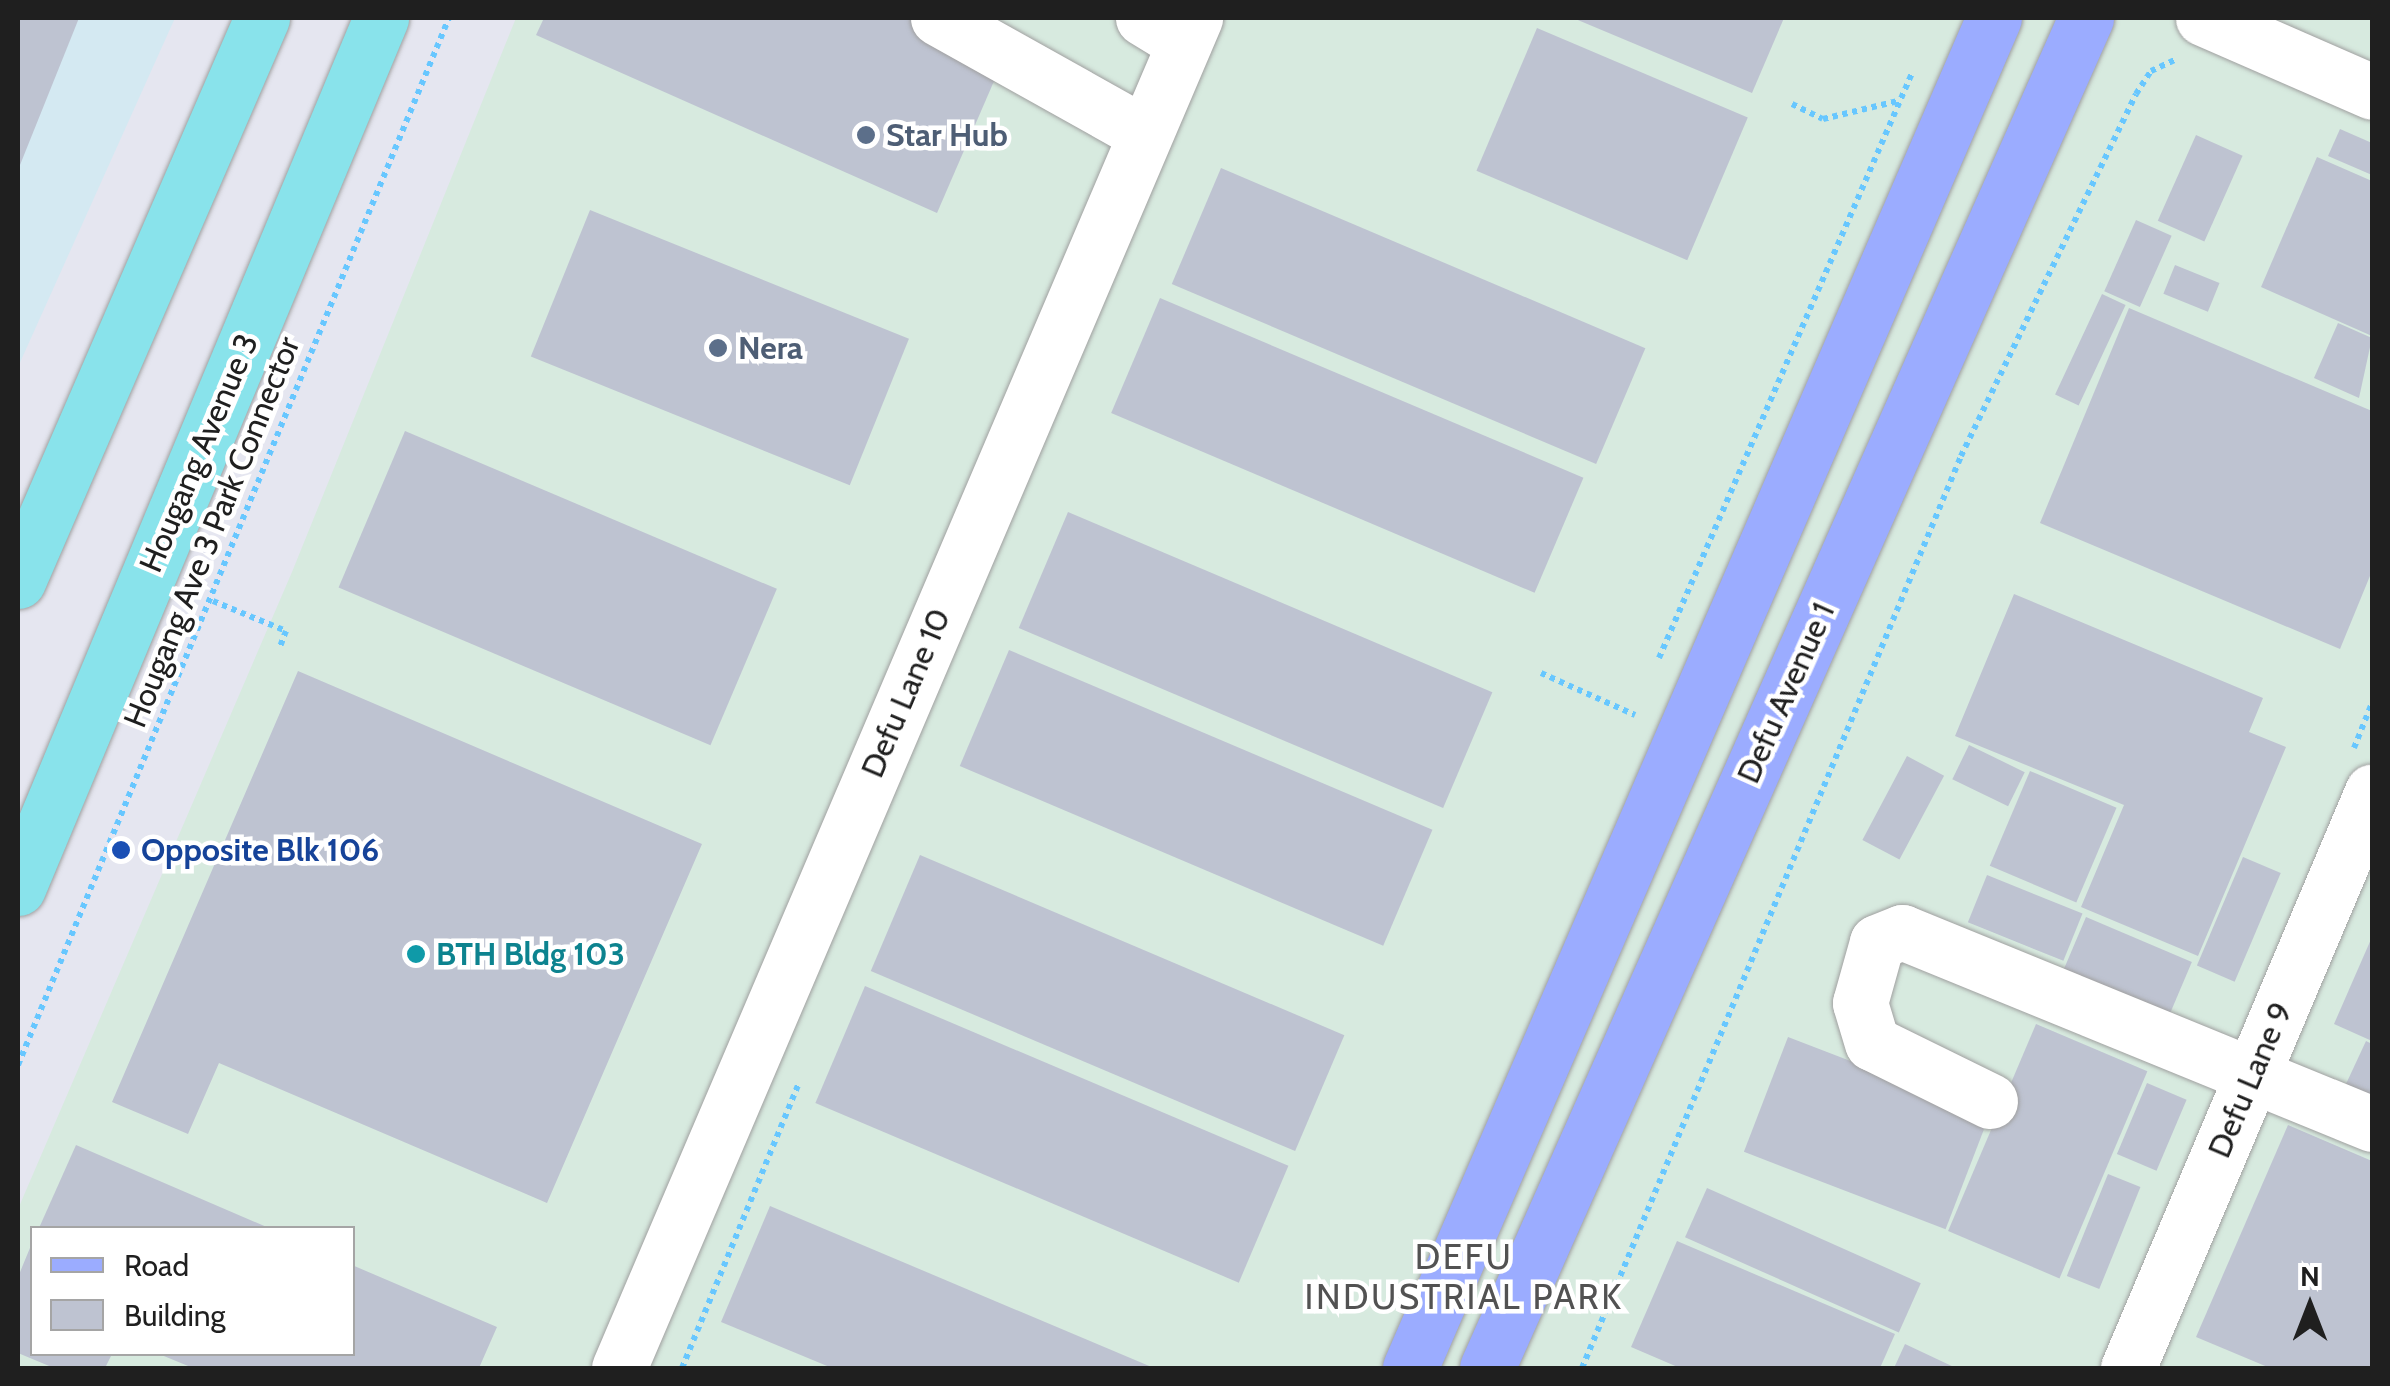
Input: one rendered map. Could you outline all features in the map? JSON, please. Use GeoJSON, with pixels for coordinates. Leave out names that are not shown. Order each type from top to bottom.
{"type":"FeatureCollection","features":[{"type":"Feature","properties":{"kind":"highway"},"geometry":{"type":"LineString","coordinates":[[18,581],[262,18]]}},
{"type":"Feature","properties":{"kind":"highway","name":"Hougang Avenue 3"},"geometry":{"type":"LineString","coordinates":[[18,888],[381,18]]}},
{"type":"Feature","properties":{"kind":"main road"},"geometry":{"type":"LineString","coordinates":[[1410,1368],[1994,18]]}},
{"type":"Feature","properties":{"kind":"main road","name":"Defu Avenue 1"},"geometry":{"type":"LineString","coordinates":[[1487,1368],[2086,18]]}},
{"type":"Feature","properties":{"kind":"street"},"geometry":{"type":"LineString","coordinates":[[938,18],[1142,132]]}},
{"type":"Feature","properties":{"kind":"street"},"geometry":{"type":"LineString","coordinates":[[2203,18],[2372,92]]}},
{"type":"Feature","properties":{"kind":"street","name":"Defu Lane 10"},"geometry":{"type":"LineString","coordinates":[[618,1368],[1142,132],[1174,26]]}},
{"type":"Feature","properties":{"kind":"street","name":"Defu Lane 9"},"geometry":{"type":"LineString","coordinates":[[2128,1368],[2372,792]]}},
{"type":"Feature","properties":{"kind":"street"},"geometry":{"type":"LineString","coordinates":[[1990,1101],[1872,1043],[1860,1003],[1877,942],[1902,932],[2372,1124]]}},
{"type":"Feature","properties":{"kind":"path","name":"Hougang Ave 3 Park Connector"},"geometry":{"type":"LineString","coordinates":[[18,1064],[213,601],[449,18]]}},
{"type":"Feature","properties":{"kind":"path"},"geometry":{"type":"LineString","coordinates":[[1582,1368],[1962,456],[2151,71]]}},
{"type":"Feature","properties":{"kind":"path"},"geometry":{"type":"LineString","coordinates":[[1792,104],[1823,119],[1900,100]]}},
{"type":"Feature","properties":{"kind":"path"},"geometry":{"type":"LineString","coordinates":[[213,601],[286,632],[280,647]]}},
{"type":"Feature","properties":{"kind":"path"},"geometry":{"type":"LineString","coordinates":[[1541,673],[1635,715]]}},
{"type":"Feature","properties":{"kind":"shaded area"},"geometry":{"type":"Polygon","coordinates":[[[18,18],[175,18],[18,367],[18,18]]]}},
{"type":"Feature","properties":{"kind":"shaded area"},"geometry":{"type":"Polygon","coordinates":[[[516,18],[2372,18],[2372,1368],[18,1368],[18,1209],[292,572],[516,18]]]}},
{"type":"Feature","properties":{"kind":"building"},"geometry":{"type":"Polygon","coordinates":[[[18,18],[79,18],[18,170],[18,18]]]}},
{"type":"Feature","properties":{"kind":"building","name":"Star Hub"},"geometry":{"type":"Polygon","coordinates":[[[544,18],[911,18],[1004,58],[937,213],[536,35],[544,18]]]}},
{"type":"Feature","properties":{"kind":"building"},"geometry":{"type":"Polygon","coordinates":[[[1573,18],[1784,18],[1752,93],[1573,18]]]}},
{"type":"Feature","properties":{"kind":"building"},"geometry":{"type":"Polygon","coordinates":[[[1537,28],[1748,117],[1687,260],[1476,171],[1537,28]]]}},
{"type":"Feature","properties":{"kind":"building"},"geometry":{"type":"Polygon","coordinates":[[[2340,129],[2372,143],[2372,175],[2328,156],[2340,129]]]}},
{"type":"Feature","properties":{"kind":"building"},"geometry":{"type":"Polygon","coordinates":[[[2196,135],[2243,156],[2204,242],[2158,221],[2196,135]]]}},
{"type":"Feature","properties":{"kind":"building"},"geometry":{"type":"Polygon","coordinates":[[[2317,157],[2372,181],[2372,336],[2261,287],[2317,157]]]}},
{"type":"Feature","properties":{"kind":"building"},"geometry":{"type":"Polygon","coordinates":[[[1221,168],[1645,348],[1596,464],[1172,284],[1221,168]]]}},
{"type":"Feature","properties":{"kind":"building","name":"Nera"},"geometry":{"type":"Polygon","coordinates":[[[590,210],[909,339],[850,485],[531,356],[590,210]]]}},
{"type":"Feature","properties":{"kind":"building"},"geometry":{"type":"Polygon","coordinates":[[[2136,220],[2172,236],[2140,307],[2104,291],[2136,220]]]}},
{"type":"Feature","properties":{"kind":"building"},"geometry":{"type":"Polygon","coordinates":[[[2175,265],[2220,283],[2208,312],[2163,294],[2175,265]]]}},
{"type":"Feature","properties":{"kind":"building"},"geometry":{"type":"Polygon","coordinates":[[[2102,294],[2126,305],[2079,406],[2055,395],[2102,294]]]}},
{"type":"Feature","properties":{"kind":"building"},"geometry":{"type":"Polygon","coordinates":[[[1160,298],[1583,478],[1535,593],[1111,413],[1160,298]]]}},
{"type":"Feature","properties":{"kind":"building"},"geometry":{"type":"Polygon","coordinates":[[[2129,308],[2372,411],[2372,571],[2340,649],[2040,523],[2129,308]]]}},
{"type":"Feature","properties":{"kind":"building"},"geometry":{"type":"Polygon","coordinates":[[[2338,323],[2372,338],[2359,398],[2314,378],[2338,323]]]}},
{"type":"Feature","properties":{"kind":"building"},"geometry":{"type":"Polygon","coordinates":[[[405,431],[777,589],[710,745],[339,587],[405,431]]]}},
{"type":"Feature","properties":{"kind":"building"},"geometry":{"type":"Polygon","coordinates":[[[1068,512],[1492,692],[1443,808],[1019,628],[1068,512]]]}},
{"type":"Feature","properties":{"kind":"building"},"geometry":{"type":"Polygon","coordinates":[[[2014,594],[2263,698],[2249,732],[2286,747],[2198,956],[2081,907],[2124,805],[1955,736],[2014,594]]]}},
{"type":"Feature","properties":{"kind":"building"},"geometry":{"type":"Polygon","coordinates":[[[1009,650],[1432,830],[1383,946],[960,766],[1009,650]]]}},
{"type":"Feature","properties":{"kind":"building","name":"BTH Bldg 103"},"geometry":{"type":"Polygon","coordinates":[[[298,671],[702,844],[547,1203],[219,1063],[188,1134],[112,1102],[298,671]]]}},
{"type":"Feature","properties":{"kind":"building"},"geometry":{"type":"Polygon","coordinates":[[[1969,745],[2025,772],[2008,806],[1952,779],[1969,745]]]}},
{"type":"Feature","properties":{"kind":"building"},"geometry":{"type":"Polygon","coordinates":[[[1907,756],[1944,776],[1899,860],[1862,840],[1907,756]]]}},
{"type":"Feature","properties":{"kind":"building"},"geometry":{"type":"Polygon","coordinates":[[[2030,771],[2117,808],[2076,903],[1990,866],[2030,771]]]}},
{"type":"Feature","properties":{"kind":"building"},"geometry":{"type":"Polygon","coordinates":[[[920,855],[1344,1035],[1295,1151],[871,971],[920,855]]]}},
{"type":"Feature","properties":{"kind":"building"},"geometry":{"type":"Polygon","coordinates":[[[2243,857],[2281,873],[2235,982],[2197,966],[2243,857]]]}},
{"type":"Feature","properties":{"kind":"building"},"geometry":{"type":"Polygon","coordinates":[[[1987,875],[2082,914],[2063,961],[1968,922],[1987,875]]]}},
{"type":"Feature","properties":{"kind":"building"},"geometry":{"type":"Polygon","coordinates":[[[2086,917],[2192,962],[2170,1014],[2064,969],[2086,917]]]}},
{"type":"Feature","properties":{"kind":"building"},"geometry":{"type":"Polygon","coordinates":[[[2372,937],[2372,1041],[2334,1024],[2372,937]]]}},
{"type":"Feature","properties":{"kind":"building"},"geometry":{"type":"Polygon","coordinates":[[[865,986],[1288,1166],[1239,1283],[815,1103],[865,986]]]}},
{"type":"Feature","properties":{"kind":"building"},"geometry":{"type":"Polygon","coordinates":[[[2036,1024],[2147,1071],[2059,1278],[1948,1231],[2036,1024]]]}},
{"type":"Feature","properties":{"kind":"building"},"geometry":{"type":"Polygon","coordinates":[[[1788,1037],[1990,1114],[1946,1229],[1744,1152],[1788,1037]]]}},
{"type":"Feature","properties":{"kind":"building"},"geometry":{"type":"Polygon","coordinates":[[[2366,1041],[2372,1044],[2372,1096],[2346,1084],[2366,1041]]]}},
{"type":"Feature","properties":{"kind":"building"},"geometry":{"type":"Polygon","coordinates":[[[2147,1083],[2187,1100],[2156,1171],[2117,1154],[2147,1083]]]}},
{"type":"Feature","properties":{"kind":"building"},"geometry":{"type":"Polygon","coordinates":[[[2288,1125],[2372,1161],[2372,1368],[2270,1368],[2196,1337],[2288,1125]]]}},
{"type":"Feature","properties":{"kind":"building"},"geometry":{"type":"Polygon","coordinates":[[[76,1145],[264,1226],[40,1226],[76,1145]]]}},
{"type":"Feature","properties":{"kind":"building"},"geometry":{"type":"Polygon","coordinates":[[[2108,1174],[2140,1187],[2099,1289],[2067,1276],[2108,1174]]]}},
{"type":"Feature","properties":{"kind":"building"},"geometry":{"type":"Polygon","coordinates":[[[1707,1188],[1921,1283],[1899,1333],[1685,1237],[1707,1188]]]}},
{"type":"Feature","properties":{"kind":"building"},"geometry":{"type":"Polygon","coordinates":[[[770,1206],[1154,1368],[832,1368],[721,1322],[770,1206]]]}},
{"type":"Feature","properties":{"kind":"building"},"geometry":{"type":"Polygon","coordinates":[[[1677,1241],[1895,1334],[1880,1368],[1680,1368],[1631,1347],[1677,1241]]]}},
{"type":"Feature","properties":{"kind":"building"},"geometry":{"type":"Polygon","coordinates":[[[30,1248],[30,1356],[111,1356],[105,1368],[54,1368],[18,1353],[18,1277],[30,1248]]]}},
{"type":"Feature","properties":{"kind":"building"},"geometry":{"type":"Polygon","coordinates":[[[355,1266],[497,1327],[479,1368],[193,1368],[164,1356],[355,1356],[355,1266]]]}},
{"type":"Feature","properties":{"kind":"building"},"geometry":{"type":"Polygon","coordinates":[[[1905,1344],[1956,1368],[1894,1368],[1905,1344]]]}},
{"type":"Feature","properties":{"kind":"place","name":"Star Hub"},"geometry":{"type":"Point","coordinates":[866,135]}},
{"type":"Feature","properties":{"kind":"place","name":"Nera"},"geometry":{"type":"Point","coordinates":[718,348]}},
{"type":"Feature","properties":{"kind":"place","name":"Opposite Blk 106"},"geometry":{"type":"Point","coordinates":[121,850]}},
{"type":"Feature","properties":{"kind":"place","name":"BTH Bldg 103"},"geometry":{"type":"Point","coordinates":[416,954]}},
{"type":"Feature","properties":{"kind":"district","name":"DEFU INDUSTRIAL PARK"},"geometry":{"type":"Point","coordinates":[1464,1277]}}]}
